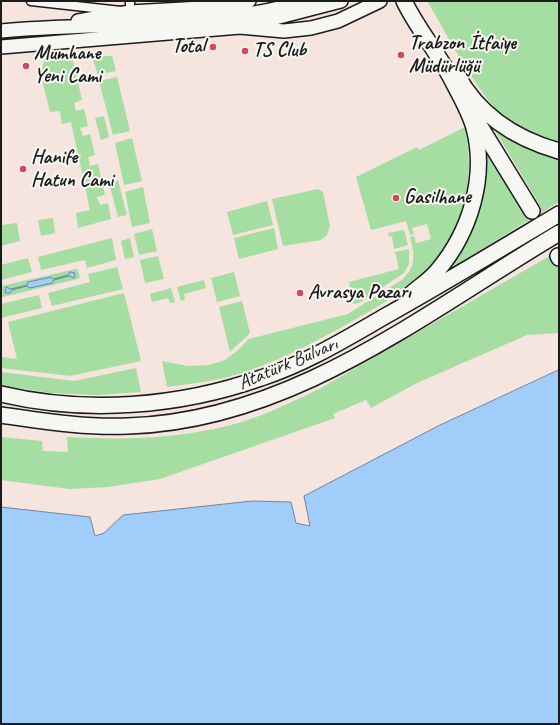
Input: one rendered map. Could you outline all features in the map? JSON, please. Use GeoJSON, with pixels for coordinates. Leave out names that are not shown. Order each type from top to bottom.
{"type":"FeatureCollection","features":[{"type":"Feature","properties":{"kind":"highway"},"geometry":{"type":"LineString","coordinates":[[404,1],[457,81],[534,209]]}},
{"type":"Feature","properties":{"kind":"highway"},"geometry":{"type":"LineString","coordinates":[[390,313],[438,270],[460,237],[472,206],[477,179],[474,127],[457,81],[415,1]]}},
{"type":"Feature","properties":{"kind":"highway"},"geometry":{"type":"LineString","coordinates":[[457,81],[492,118],[509,131],[530,142],[559,151]]}},
{"type":"Feature","properties":{"kind":"highway","name":"Atatürk Bulvarı"},"geometry":{"type":"LineString","coordinates":[[1,394],[57,403],[92,406],[128,405],[192,397],[261,378],[298,364],[390,313],[559,214]]}},
{"type":"Feature","properties":{"kind":"highway","name":"Atatürk Bulvarı"},"geometry":{"type":"LineString","coordinates":[[1,415],[60,424],[129,426],[171,422],[216,413],[259,401],[291,389],[345,363],[417,321],[559,233]]}},
{"type":"Feature","properties":{"kind":"highway"},"geometry":{"type":"LineString","coordinates":[[417,321],[559,252]]}},
{"type":"Feature","properties":{"kind":"main road"},"geometry":{"type":"LineString","coordinates":[[38,28],[130,6],[209,7],[249,1]]}},
{"type":"Feature","properties":{"kind":"main road"},"geometry":{"type":"LineString","coordinates":[[1,31],[186,22],[252,14],[307,1]]}},
{"type":"Feature","properties":{"kind":"main road"},"geometry":{"type":"LineString","coordinates":[[1,47],[240,27],[341,1]]}},
{"type":"Feature","properties":{"kind":"main road"},"geometry":{"type":"LineString","coordinates":[[240,27],[284,31],[311,28],[338,21],[380,1]]}},
{"type":"Feature","properties":{"kind":"street"},"geometry":{"type":"LineString","coordinates":[[31,1],[130,6]]}},
{"type":"Feature","properties":{"kind":"green space"},"geometry":{"type":"Polygon","coordinates":[[[427,1],[559,1],[559,145],[531,136],[521,131],[503,117],[467,69],[427,1]]]}},
{"type":"Feature","properties":{"kind":"green space"},"geometry":{"type":"Polygon","coordinates":[[[48,56],[72,56],[82,100],[74,103],[76,111],[84,109],[88,126],[80,128],[83,136],[90,134],[95,155],[88,157],[90,166],[98,164],[105,195],[97,197],[100,205],[108,203],[111,219],[78,228],[76,213],[90,210],[71,122],[62,124],[60,111],[50,112],[42,75],[44,61],[48,56]]]}},
{"type":"Feature","properties":{"kind":"green space"},"geometry":{"type":"Polygon","coordinates":[[[92,56],[112,56],[116,71],[98,75],[92,56]]]}},
{"type":"Feature","properties":{"kind":"green space"},"geometry":{"type":"Polygon","coordinates":[[[117,77],[130,131],[113,135],[99,81],[117,77]]]}},
{"type":"Feature","properties":{"kind":"green space"},"geometry":{"type":"Polygon","coordinates":[[[104,116],[109,137],[101,140],[95,118],[104,116]]]}},
{"type":"Feature","properties":{"kind":"green space"},"geometry":{"type":"Polygon","coordinates":[[[465,127],[469,168],[463,208],[447,245],[435,261],[412,284],[395,296],[349,323],[273,362],[224,378],[167,387],[162,361],[188,366],[209,365],[225,360],[249,339],[348,314],[403,279],[410,269],[413,260],[413,249],[410,237],[414,236],[416,243],[431,239],[427,224],[412,228],[414,234],[410,235],[406,221],[371,230],[356,177],[417,147],[419,150],[465,127]]]}},
{"type":"Feature","properties":{"kind":"green space"},"geometry":{"type":"Polygon","coordinates":[[[493,127],[559,157],[559,202],[447,270],[455,255],[480,133],[530,213],[541,207],[493,127]]]}},
{"type":"Feature","properties":{"kind":"green space"},"geometry":{"type":"Polygon","coordinates":[[[132,138],[142,181],[124,185],[115,143],[132,138]]]}},
{"type":"Feature","properties":{"kind":"green space"},"geometry":{"type":"Polygon","coordinates":[[[118,180],[127,215],[118,217],[109,183],[118,180]]]}},
{"type":"Feature","properties":{"kind":"green space"},"geometry":{"type":"Polygon","coordinates":[[[143,187],[150,223],[132,227],[125,192],[143,187]]]}},
{"type":"Feature","properties":{"kind":"green space"},"geometry":{"type":"Polygon","coordinates":[[[318,189],[323,192],[330,226],[327,235],[321,240],[283,246],[272,199],[318,189]]]}},
{"type":"Feature","properties":{"kind":"green space"},"geometry":{"type":"Polygon","coordinates":[[[267,201],[273,225],[233,235],[227,212],[267,201]]]}},
{"type":"Feature","properties":{"kind":"green space"},"geometry":{"type":"Polygon","coordinates":[[[53,218],[55,233],[41,236],[38,220],[53,218]]]}},
{"type":"Feature","properties":{"kind":"green space"},"geometry":{"type":"Polygon","coordinates":[[[17,223],[20,241],[1,246],[1,225],[17,223]]]}},
{"type":"Feature","properties":{"kind":"green space"},"geometry":{"type":"Polygon","coordinates":[[[274,228],[278,249],[239,259],[234,238],[274,228]]]}},
{"type":"Feature","properties":{"kind":"green space"},"geometry":{"type":"Polygon","coordinates":[[[152,229],[157,251],[139,255],[134,234],[152,229]]]}},
{"type":"Feature","properties":{"kind":"green space"},"geometry":{"type":"Polygon","coordinates":[[[404,230],[408,245],[394,249],[392,236],[389,237],[388,233],[404,230]]]}},
{"type":"Feature","properties":{"kind":"green space"},"geometry":{"type":"Polygon","coordinates":[[[112,238],[116,260],[87,268],[85,260],[41,270],[38,257],[112,238]]]}},
{"type":"Feature","properties":{"kind":"green space"},"geometry":{"type":"Polygon","coordinates":[[[130,238],[134,257],[125,259],[121,241],[130,238]]]}},
{"type":"Feature","properties":{"kind":"green space"},"geometry":{"type":"Polygon","coordinates":[[[409,249],[409,264],[404,273],[359,303],[353,304],[349,282],[399,269],[395,252],[409,249]]]}},
{"type":"Feature","properties":{"kind":"green space"},"geometry":{"type":"Polygon","coordinates":[[[553,254],[559,266],[559,333],[527,335],[417,383],[371,408],[366,400],[333,414],[335,418],[160,479],[108,487],[69,489],[1,480],[1,437],[42,441],[43,451],[68,452],[67,437],[129,438],[170,436],[210,430],[242,422],[277,409],[321,388],[553,254]]]}},
{"type":"Feature","properties":{"kind":"green space"},"geometry":{"type":"Polygon","coordinates":[[[158,256],[164,279],[145,283],[140,260],[158,256]]]}},
{"type":"Feature","properties":{"kind":"green space"},"geometry":{"type":"Polygon","coordinates":[[[28,258],[32,272],[1,280],[1,265],[28,258]]]}},
{"type":"Feature","properties":{"kind":"green space"},"geometry":{"type":"Polygon","coordinates":[[[117,267],[123,289],[52,306],[48,293],[90,282],[88,274],[117,267]]]}},
{"type":"Feature","properties":{"kind":"green space"},"geometry":{"type":"Polygon","coordinates":[[[76,269],[78,270],[80,277],[78,279],[3,297],[1,296],[1,286],[76,269]]]}},
{"type":"Feature","properties":{"kind":"green space"},"geometry":{"type":"Polygon","coordinates":[[[234,272],[240,296],[217,302],[211,278],[234,272]]]}},
{"type":"Feature","properties":{"kind":"green space"},"geometry":{"type":"Polygon","coordinates":[[[204,280],[206,288],[184,294],[185,300],[181,301],[177,287],[204,280]]]}},
{"type":"Feature","properties":{"kind":"green space"},"geometry":{"type":"Polygon","coordinates":[[[171,288],[175,302],[170,303],[168,298],[152,302],[150,294],[171,288]]]}},
{"type":"Feature","properties":{"kind":"green space"},"geometry":{"type":"Polygon","coordinates":[[[124,293],[141,361],[70,376],[1,368],[1,357],[17,359],[8,322],[124,293]]]}},
{"type":"Feature","properties":{"kind":"green space"},"geometry":{"type":"Polygon","coordinates":[[[39,295],[42,308],[1,318],[1,304],[39,295]]]}},
{"type":"Feature","properties":{"kind":"green space"},"geometry":{"type":"Polygon","coordinates":[[[242,301],[250,333],[230,352],[219,307],[242,301]]]}},
{"type":"Feature","properties":{"kind":"green space"},"geometry":{"type":"Polygon","coordinates":[[[136,368],[141,392],[97,395],[50,393],[1,385],[1,372],[74,381],[136,368]]]}},
{"type":"Feature","properties":{"kind":"water"},"geometry":{"type":"Polygon","coordinates":[[[70,272],[75,273],[74,278],[69,276],[54,280],[52,283],[30,288],[27,286],[12,290],[10,293],[5,293],[6,287],[11,289],[27,285],[28,282],[51,277],[53,279],[68,275],[70,272]]]}},
{"type":"Feature","properties":{"kind":"water"},"geometry":{"type":"Polygon","coordinates":[[[559,370],[559,724],[1,724],[1,507],[90,517],[95,536],[104,533],[123,515],[252,501],[291,502],[296,523],[310,526],[304,496],[438,426],[559,370]]]}},
{"type":"Feature","properties":{"kind":"tunnel"},"geometry":{"type":"LineString","coordinates":[[532,211],[558,256]]}},
{"type":"Feature","properties":{"kind":"place","name":"Total"},"geometry":{"type":"Point","coordinates":[213,47]}},
{"type":"Feature","properties":{"kind":"place","name":"TS Club"},"geometry":{"type":"Point","coordinates":[245,51]}},
{"type":"Feature","properties":{"kind":"place","name":"Trabzon İtfaiye Müdürlüğü"},"geometry":{"type":"Point","coordinates":[401,55]}},
{"type":"Feature","properties":{"kind":"place","name":"Mumhane Yeni Cami"},"geometry":{"type":"Point","coordinates":[26,66]}},
{"type":"Feature","properties":{"kind":"place","name":"Hanife Hatun Cami"},"geometry":{"type":"Point","coordinates":[23,169]}},
{"type":"Feature","properties":{"kind":"place","name":"Gasilhane"},"geometry":{"type":"Point","coordinates":[396,198]}},
{"type":"Feature","properties":{"kind":"place","name":"Avrasya Pazarı"},"geometry":{"type":"Point","coordinates":[300,293]}}]}
